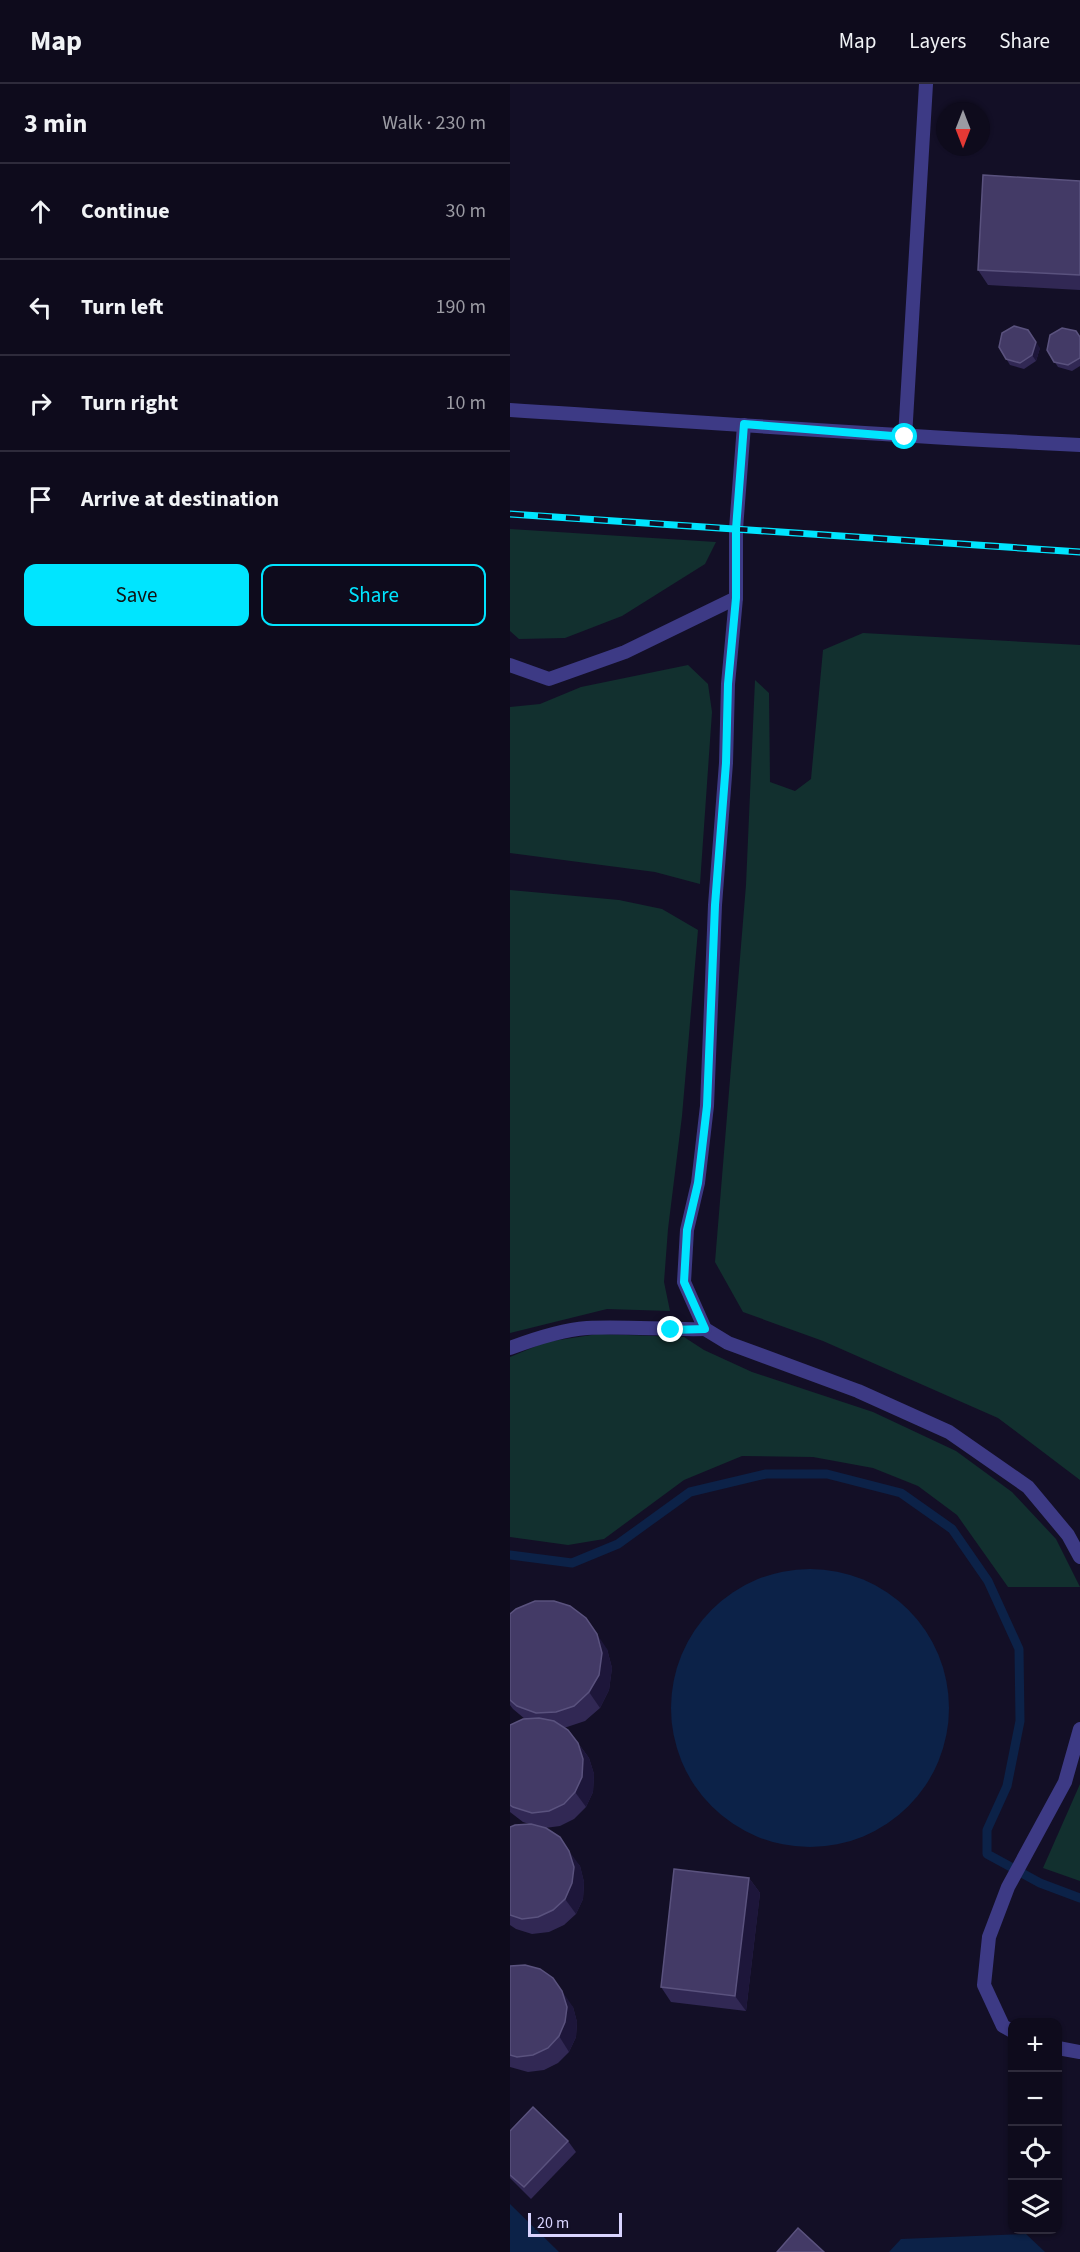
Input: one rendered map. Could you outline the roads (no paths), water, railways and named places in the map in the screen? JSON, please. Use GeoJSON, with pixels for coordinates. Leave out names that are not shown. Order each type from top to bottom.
{"type":"FeatureCollection","features":[{"type":"Feature","properties":{"kind":"lane"},"geometry":{"type":"LineString","coordinates":[[905,437],[926,84]]}},
{"type":"Feature","properties":{"kind":"lane"},"geometry":{"type":"LineString","coordinates":[[510,410],[744,424],[905,437],[1080,445]]}},
{"type":"Feature","properties":{"kind":"lane"},"geometry":{"type":"LineString","coordinates":[[705,1329],[684,1282],[687,1230],[698,1183],[707,1106],[715,905],[726,763],[728,684],[736,598],[736,529],[744,424]]}},
{"type":"Feature","properties":{"kind":"lane"},"geometry":{"type":"LineString","coordinates":[[510,665],[549,680],[625,652],[736,598]]}},
{"type":"Feature","properties":{"kind":"lane"},"geometry":{"type":"LineString","coordinates":[[510,1348],[539,1337],[586,1328],[705,1329],[728,1343],[858,1391],[949,1432],[1028,1487],[1068,1535],[1080,1557]]}},
{"type":"Feature","properties":{"kind":"lane"},"geometry":{"type":"LineString","coordinates":[[1008,2029],[1003,2026],[984,1984],[989,1937],[1008,1887],[1065,1782],[1080,1729]]}},
{"type":"Feature","properties":{"kind":"lane"},"geometry":{"type":"LineString","coordinates":[[1062,2049],[1080,2052]]}},
{"type":"Feature","properties":{"kind":"water"},"geometry":{"type":"Polygon","coordinates":[[[824,1569],[863,1579],[876,1585],[909,1609],[926,1631],[939,1655],[947,1681],[949,1708],[947,1735],[939,1761],[926,1785],[909,1807],[887,1824],[863,1837],[824,1847],[796,1847],[757,1837],[744,1831],[711,1807],[702,1796],[687,1774],[673,1735],[671,1694],[681,1655],[687,1642],[711,1609],[722,1600],[744,1585],[783,1571],[824,1569]]]}},
{"type":"Feature","properties":{"kind":"water"},"geometry":{"type":"Polygon","coordinates":[[[510,2204],[559,2252],[510,2252],[510,2204]]]}},
{"type":"Feature","properties":{"kind":"water"},"geometry":{"type":"Polygon","coordinates":[[[1026,2234],[1045,2252],[889,2252],[901,2239],[1026,2234]]]}},
{"type":"Feature","properties":{"kind":"waterway"},"geometry":{"type":"LineString","coordinates":[[510,1555],[572,1563],[618,1544],[690,1492],[766,1474],[827,1474],[901,1493],[952,1529],[988,1581],[1019,1649],[1020,1721],[1007,1786],[987,1830],[987,1854],[1040,1883],[1080,1898]]}},
{"type":"Feature","properties":{"kind":"railway"},"geometry":{"type":"LineString","coordinates":[[510,514],[1080,552]]}}]}
